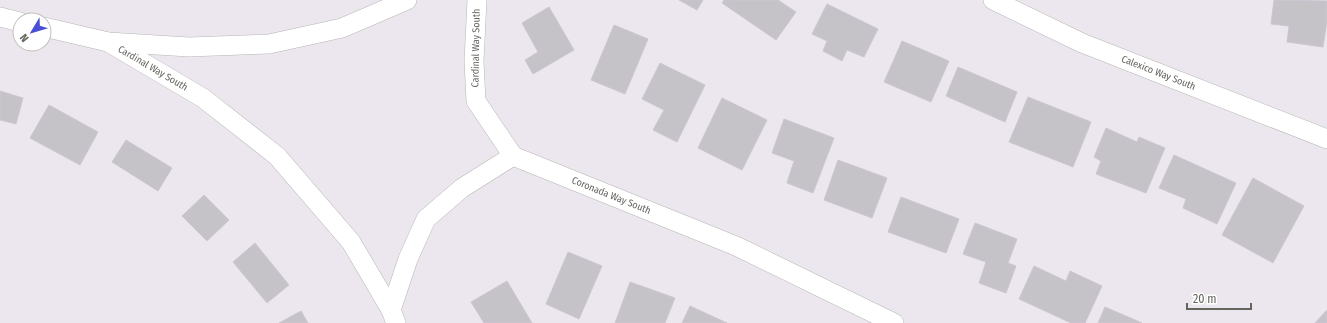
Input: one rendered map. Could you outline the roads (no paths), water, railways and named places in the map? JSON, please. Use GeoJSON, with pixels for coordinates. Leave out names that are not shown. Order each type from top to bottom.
{"type":"FeatureCollection","features":[{"type":"Feature","properties":{"kind":"street","name":"Cardinal Way South"},"geometry":{"type":"LineString","coordinates":[[108,42],[189,47],[269,44],[342,28],[407,0]]}},
{"type":"Feature","properties":{"kind":"street","name":"Cardinal Way South"},"geometry":{"type":"LineString","coordinates":[[477,0],[474,61],[476,101],[512,156]]}},
{"type":"Feature","properties":{"kind":"street","name":"Calexico Way South"},"geometry":{"type":"LineString","coordinates":[[993,0],[1082,43],[1327,139]]}},
{"type":"Feature","properties":{"kind":"street"},"geometry":{"type":"LineString","coordinates":[[0,17],[12,20]]}},
{"type":"Feature","properties":{"kind":"street"},"geometry":{"type":"LineString","coordinates":[[52,29],[108,42]]}},
{"type":"Feature","properties":{"kind":"street","name":"Cardinal Way South"},"geometry":{"type":"LineString","coordinates":[[108,42],[203,98],[277,156],[351,242],[394,317]]}},
{"type":"Feature","properties":{"kind":"street"},"geometry":{"type":"LineString","coordinates":[[394,317],[408,258],[426,219],[462,188],[512,156]]}},
{"type":"Feature","properties":{"kind":"street","name":"Coronada Way South"},"geometry":{"type":"LineString","coordinates":[[512,156],[736,246],[894,323]]}}]}
